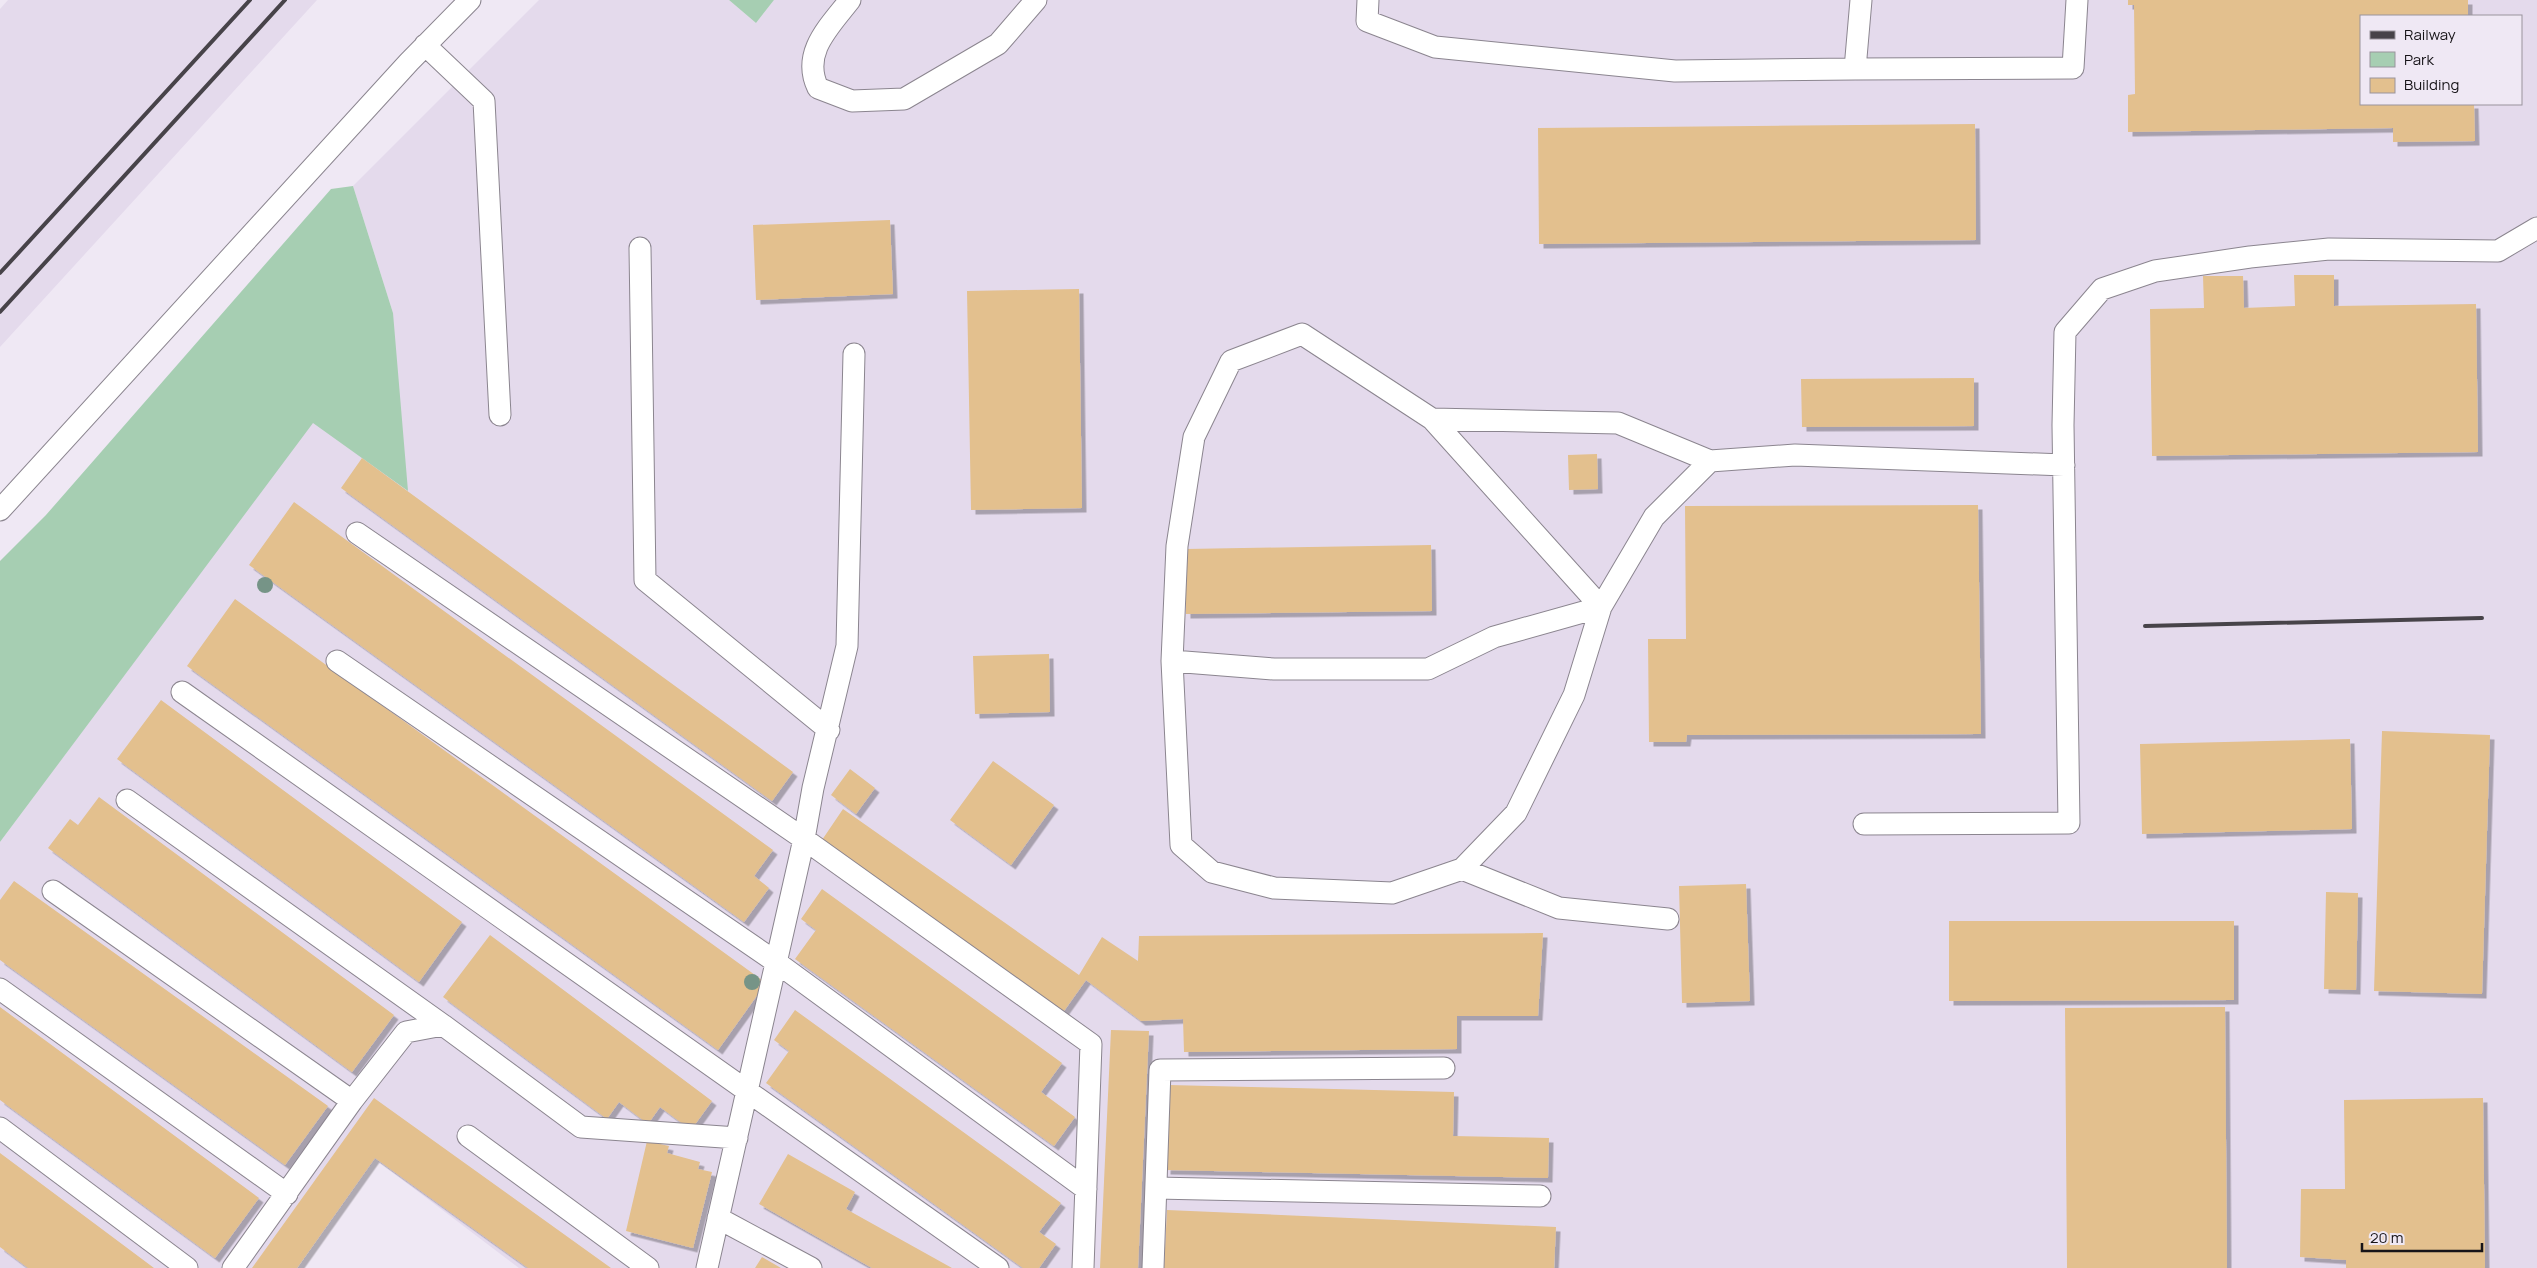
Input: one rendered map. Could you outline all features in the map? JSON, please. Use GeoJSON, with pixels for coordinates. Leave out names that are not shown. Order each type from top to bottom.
{"type":"FeatureCollection","features":[{"type":"Feature","properties":{"kind":"lane"},"geometry":{"type":"LineString","coordinates":[[0,510],[425,46],[470,0]]}},
{"type":"Feature","properties":{"kind":"lane"},"geometry":{"type":"LineString","coordinates":[[850,0],[815,48],[812,75],[818,88],[852,101],[904,99],[998,44],[1036,0]]}},
{"type":"Feature","properties":{"kind":"lane"},"geometry":{"type":"LineString","coordinates":[[1368,0],[1367,21],[1435,47],[1675,71],[2073,68],[2077,0]]}},
{"type":"Feature","properties":{"kind":"lane"},"geometry":{"type":"LineString","coordinates":[[1855,69],[1861,0]]}},
{"type":"Feature","properties":{"kind":"lane"},"geometry":{"type":"LineString","coordinates":[[425,46],[484,101],[500,415]]}},
{"type":"Feature","properties":{"kind":"lane"},"geometry":{"type":"LineString","coordinates":[[1864,824],[2069,823],[2064,466],[2065,332],[2102,288],[2155,271],[2250,257],[2329,250],[2498,251],[2537,228]]}},
{"type":"Feature","properties":{"kind":"lane"},"geometry":{"type":"LineString","coordinates":[[640,248],[645,580],[829,730]]}},
{"type":"Feature","properties":{"kind":"lane"},"geometry":{"type":"LineString","coordinates":[[1601,607],[1432,419],[1302,334],[1230,361],[1194,437],[1177,546],[1172,661],[1182,845],[1212,872],[1274,888],[1392,893],[1462,869],[1516,813],[1574,695],[1601,607],[1654,516],[1710,461]]}},
{"type":"Feature","properties":{"kind":"lane"},"geometry":{"type":"LineString","coordinates":[[707,1268],[804,839],[813,788],[829,730],[847,646],[854,354]]}},
{"type":"Feature","properties":{"kind":"lane"},"geometry":{"type":"LineString","coordinates":[[1432,419],[1618,423],[1710,461],[1795,455],[2064,466]]}},
{"type":"Feature","properties":{"kind":"lane"},"geometry":{"type":"LineString","coordinates":[[357,534],[804,839],[1090,1044],[1083,1268]]}},
{"type":"Feature","properties":{"kind":"lane"},"geometry":{"type":"LineString","coordinates":[[1172,661],[1274,669],[1428,669],[1494,637],[1601,607]]}},
{"type":"Feature","properties":{"kind":"lane"},"geometry":{"type":"LineString","coordinates":[[337,661],[776,962],[1086,1189]]}},
{"type":"Feature","properties":{"kind":"lane"},"geometry":{"type":"LineString","coordinates":[[182,692],[998,1268]]}},
{"type":"Feature","properties":{"kind":"lane"},"geometry":{"type":"LineString","coordinates":[[127,800],[443,1025],[581,1128],[737,1138]]}},
{"type":"Feature","properties":{"kind":"lane"},"geometry":{"type":"LineString","coordinates":[[1462,869],[1559,908],[1668,919]]}},
{"type":"Feature","properties":{"kind":"lane"},"geometry":{"type":"LineString","coordinates":[[53,891],[352,1101]]}},
{"type":"Feature","properties":{"kind":"lane"},"geometry":{"type":"LineString","coordinates":[[0,989],[287,1194]]}},
{"type":"Feature","properties":{"kind":"lane"},"geometry":{"type":"LineString","coordinates":[[233,1268],[352,1101],[406,1032],[443,1025]]}},
{"type":"Feature","properties":{"kind":"lane"},"geometry":{"type":"LineString","coordinates":[[1153,1268],[1160,1070],[1444,1068]]}},
{"type":"Feature","properties":{"kind":"lane"},"geometry":{"type":"LineString","coordinates":[[0,1128],[187,1268]]}},
{"type":"Feature","properties":{"kind":"lane"},"geometry":{"type":"LineString","coordinates":[[468,1136],[648,1268]]}},
{"type":"Feature","properties":{"kind":"lane"},"geometry":{"type":"LineString","coordinates":[[1156,1188],[1540,1196]]}},
{"type":"Feature","properties":{"kind":"lane"},"geometry":{"type":"LineString","coordinates":[[718,1218],[811,1268]]}},
{"type":"Feature","properties":{"kind":"shaded area"},"geometry":{"type":"Polygon","coordinates":[[[8,0],[317,0],[0,347],[0,9],[8,0]]]}},
{"type":"Feature","properties":{"kind":"shaded area"},"geometry":{"type":"Polygon","coordinates":[[[539,0],[729,0],[756,23],[774,0],[2537,0],[2537,1268],[1555,1268],[1555,1247],[1554,1268],[519,1268],[375,1159],[297,1268],[0,1268],[0,842],[393,313],[353,186],[539,0]]]}},
{"type":"Feature","properties":{"kind":"green space"},"geometry":{"type":"Polygon","coordinates":[[[729,0],[774,0],[756,23],[729,0]]]}},
{"type":"Feature","properties":{"kind":"green space"},"geometry":{"type":"Polygon","coordinates":[[[353,186],[393,313],[408,491],[313,423],[0,842],[0,561],[46,515],[331,189],[353,186]]]}},
{"type":"Feature","properties":{"kind":"building"},"geometry":{"type":"Polygon","coordinates":[[[2128,0],[2468,0],[2468,15],[2360,15],[2360,105],[2474,105],[2475,141],[2393,142],[2393,128],[2128,132],[2128,95],[2135,94],[2134,5],[2128,5],[2128,0]]]}},
{"type":"Feature","properties":{"kind":"building"},"geometry":{"type":"Polygon","coordinates":[[[1975,124],[1976,240],[1539,244],[1538,128],[1975,124]]]}},
{"type":"Feature","properties":{"kind":"building"},"geometry":{"type":"Polygon","coordinates":[[[890,220],[893,294],[756,300],[753,225],[890,220]]]}},
{"type":"Feature","properties":{"kind":"building"},"geometry":{"type":"Polygon","coordinates":[[[2294,275],[2334,275],[2334,306],[2476,304],[2478,452],[2152,456],[2150,309],[2204,308],[2203,276],[2243,276],[2244,308],[2295,306],[2294,275]]]}},
{"type":"Feature","properties":{"kind":"building"},"geometry":{"type":"Polygon","coordinates":[[[1079,289],[1082,508],[971,510],[967,291],[1079,289]]]}},
{"type":"Feature","properties":{"kind":"building"},"geometry":{"type":"Polygon","coordinates":[[[1974,378],[1974,426],[1802,427],[1801,379],[1974,378]]]}},
{"type":"Feature","properties":{"kind":"building"},"geometry":{"type":"Polygon","coordinates":[[[1597,454],[1598,489],[1569,490],[1568,455],[1597,454]]]}},
{"type":"Feature","properties":{"kind":"building"},"geometry":{"type":"Polygon","coordinates":[[[362,458],[793,772],[772,801],[341,488],[362,458]]]}},
{"type":"Feature","properties":{"kind":"building"},"geometry":{"type":"Polygon","coordinates":[[[294,502],[773,850],[754,876],[769,888],[744,922],[249,565],[294,502]]]}},
{"type":"Feature","properties":{"kind":"building"},"geometry":{"type":"Polygon","coordinates":[[[1978,505],[1981,734],[1687,735],[1686,742],[1649,742],[1648,639],[1686,639],[1685,506],[1978,505]]]}},
{"type":"Feature","properties":{"kind":"building"},"geometry":{"type":"Polygon","coordinates":[[[1431,545],[1432,611],[1186,614],[1185,549],[1431,545]]]}},
{"type":"Feature","properties":{"kind":"building"},"geometry":{"type":"Polygon","coordinates":[[[235,599],[766,983],[718,1050],[187,666],[235,599]]]}},
{"type":"Feature","properties":{"kind":"building"},"geometry":{"type":"Polygon","coordinates":[[[1049,654],[1050,712],[975,714],[973,656],[1049,654]]]}},
{"type":"Feature","properties":{"kind":"building"},"geometry":{"type":"Polygon","coordinates":[[[161,700],[462,922],[419,982],[117,759],[161,700]]]}},
{"type":"Feature","properties":{"kind":"building"},"geometry":{"type":"Polygon","coordinates":[[[2382,731],[2490,735],[2482,994],[2374,991],[2382,731]]]}},
{"type":"Feature","properties":{"kind":"building"},"geometry":{"type":"Polygon","coordinates":[[[2350,739],[2352,829],[2142,834],[2140,744],[2350,739]]]}},
{"type":"Feature","properties":{"kind":"building"},"geometry":{"type":"Polygon","coordinates":[[[993,761],[1054,805],[1011,865],[950,820],[993,761]]]}},
{"type":"Feature","properties":{"kind":"building"},"geometry":{"type":"Polygon","coordinates":[[[850,769],[875,788],[856,814],[831,795],[850,769]]]}},
{"type":"Feature","properties":{"kind":"building"},"geometry":{"type":"Polygon","coordinates":[[[99,797],[394,1015],[352,1072],[48,848],[70,819],[78,825],[99,797]]]}},
{"type":"Feature","properties":{"kind":"building"},"geometry":{"type":"Polygon","coordinates":[[[843,809],[1079,975],[1102,937],[1138,961],[1139,936],[1543,933],[1538,1016],[1457,1016],[1457,1049],[1184,1052],[1183,1019],[1141,1021],[1086,980],[1064,1011],[822,840],[843,809]]]}},
{"type":"Feature","properties":{"kind":"building"},"geometry":{"type":"Polygon","coordinates":[[[14,881],[328,1106],[285,1165],[0,960],[0,900],[14,881]]]}},
{"type":"Feature","properties":{"kind":"building"},"geometry":{"type":"Polygon","coordinates":[[[1746,884],[1750,1001],[1682,1003],[1679,886],[1746,884]]]}},
{"type":"Feature","properties":{"kind":"building"},"geometry":{"type":"Polygon","coordinates":[[[822,889],[1062,1063],[1041,1092],[1075,1117],[1054,1146],[795,959],[816,930],[801,919],[822,889]]]}},
{"type":"Feature","properties":{"kind":"building"},"geometry":{"type":"Polygon","coordinates":[[[2326,892],[2358,893],[2356,990],[2324,989],[2326,892]]]}},
{"type":"Feature","properties":{"kind":"building"},"geometry":{"type":"Polygon","coordinates":[[[1949,921],[2234,921],[2234,1000],[1949,1001],[1949,921]]]}},
{"type":"Feature","properties":{"kind":"building"},"geometry":{"type":"Polygon","coordinates":[[[490,935],[712,1101],[691,1130],[660,1107],[648,1124],[619,1102],[607,1119],[443,997],[490,935]]]}},
{"type":"Feature","properties":{"kind":"building"},"geometry":{"type":"Polygon","coordinates":[[[0,1007],[259,1198],[215,1258],[0,1100],[0,1007]]]}},
{"type":"Feature","properties":{"kind":"building"},"geometry":{"type":"Polygon","coordinates":[[[2225,1007],[2227,1268],[2067,1268],[2065,1008],[2225,1007]]]}},
{"type":"Feature","properties":{"kind":"building"},"geometry":{"type":"Polygon","coordinates":[[[795,1010],[1061,1203],[1039,1232],[1056,1244],[1039,1268],[1023,1268],[766,1083],[789,1051],[774,1040],[795,1010]]]}},
{"type":"Feature","properties":{"kind":"building"},"geometry":{"type":"Polygon","coordinates":[[[1111,1030],[1149,1031],[1138,1268],[1100,1268],[1111,1030]]]}},
{"type":"Feature","properties":{"kind":"building"},"geometry":{"type":"Polygon","coordinates":[[[1169,1085],[1454,1092],[1453,1136],[1549,1138],[1548,1178],[1166,1170],[1169,1085]]]}},
{"type":"Feature","properties":{"kind":"building"},"geometry":{"type":"Polygon","coordinates":[[[374,1098],[611,1268],[528,1268],[375,1158],[297,1268],[252,1268],[374,1098]]]}},
{"type":"Feature","properties":{"kind":"building"},"geometry":{"type":"Polygon","coordinates":[[[2483,1098],[2485,1268],[2346,1268],[2346,1260],[2300,1257],[2301,1189],[2345,1189],[2344,1100],[2483,1098]]]}},
{"type":"Feature","properties":{"kind":"building"},"geometry":{"type":"Polygon","coordinates":[[[647,1141],[669,1146],[667,1153],[700,1162],[698,1169],[712,1172],[693,1248],[626,1231],[647,1141]]]}},
{"type":"Feature","properties":{"kind":"building"},"geometry":{"type":"Polygon","coordinates":[[[0,1153],[154,1268],[28,1268],[0,1247],[0,1153]]]}},
{"type":"Feature","properties":{"kind":"building"},"geometry":{"type":"Polygon","coordinates":[[[788,1154],[855,1192],[846,1209],[952,1268],[872,1268],[759,1204],[788,1154]]]}},
{"type":"Feature","properties":{"kind":"building"},"geometry":{"type":"Polygon","coordinates":[[[1167,1210],[1556,1227],[1554,1268],[1164,1268],[1167,1210]]]}},
{"type":"Feature","properties":{"kind":"building"},"geometry":{"type":"Polygon","coordinates":[[[762,1257],[781,1268],[755,1268],[762,1257]]]}},
{"type":"Feature","properties":{"kind":"railway"},"geometry":{"type":"LineString","coordinates":[[0,273],[250,0]]}},
{"type":"Feature","properties":{"kind":"railway"},"geometry":{"type":"LineString","coordinates":[[0,312],[285,0]]}},
{"type":"Feature","properties":{"kind":"railway"},"geometry":{"type":"LineString","coordinates":[[2145,626],[2482,618]]}}]}
